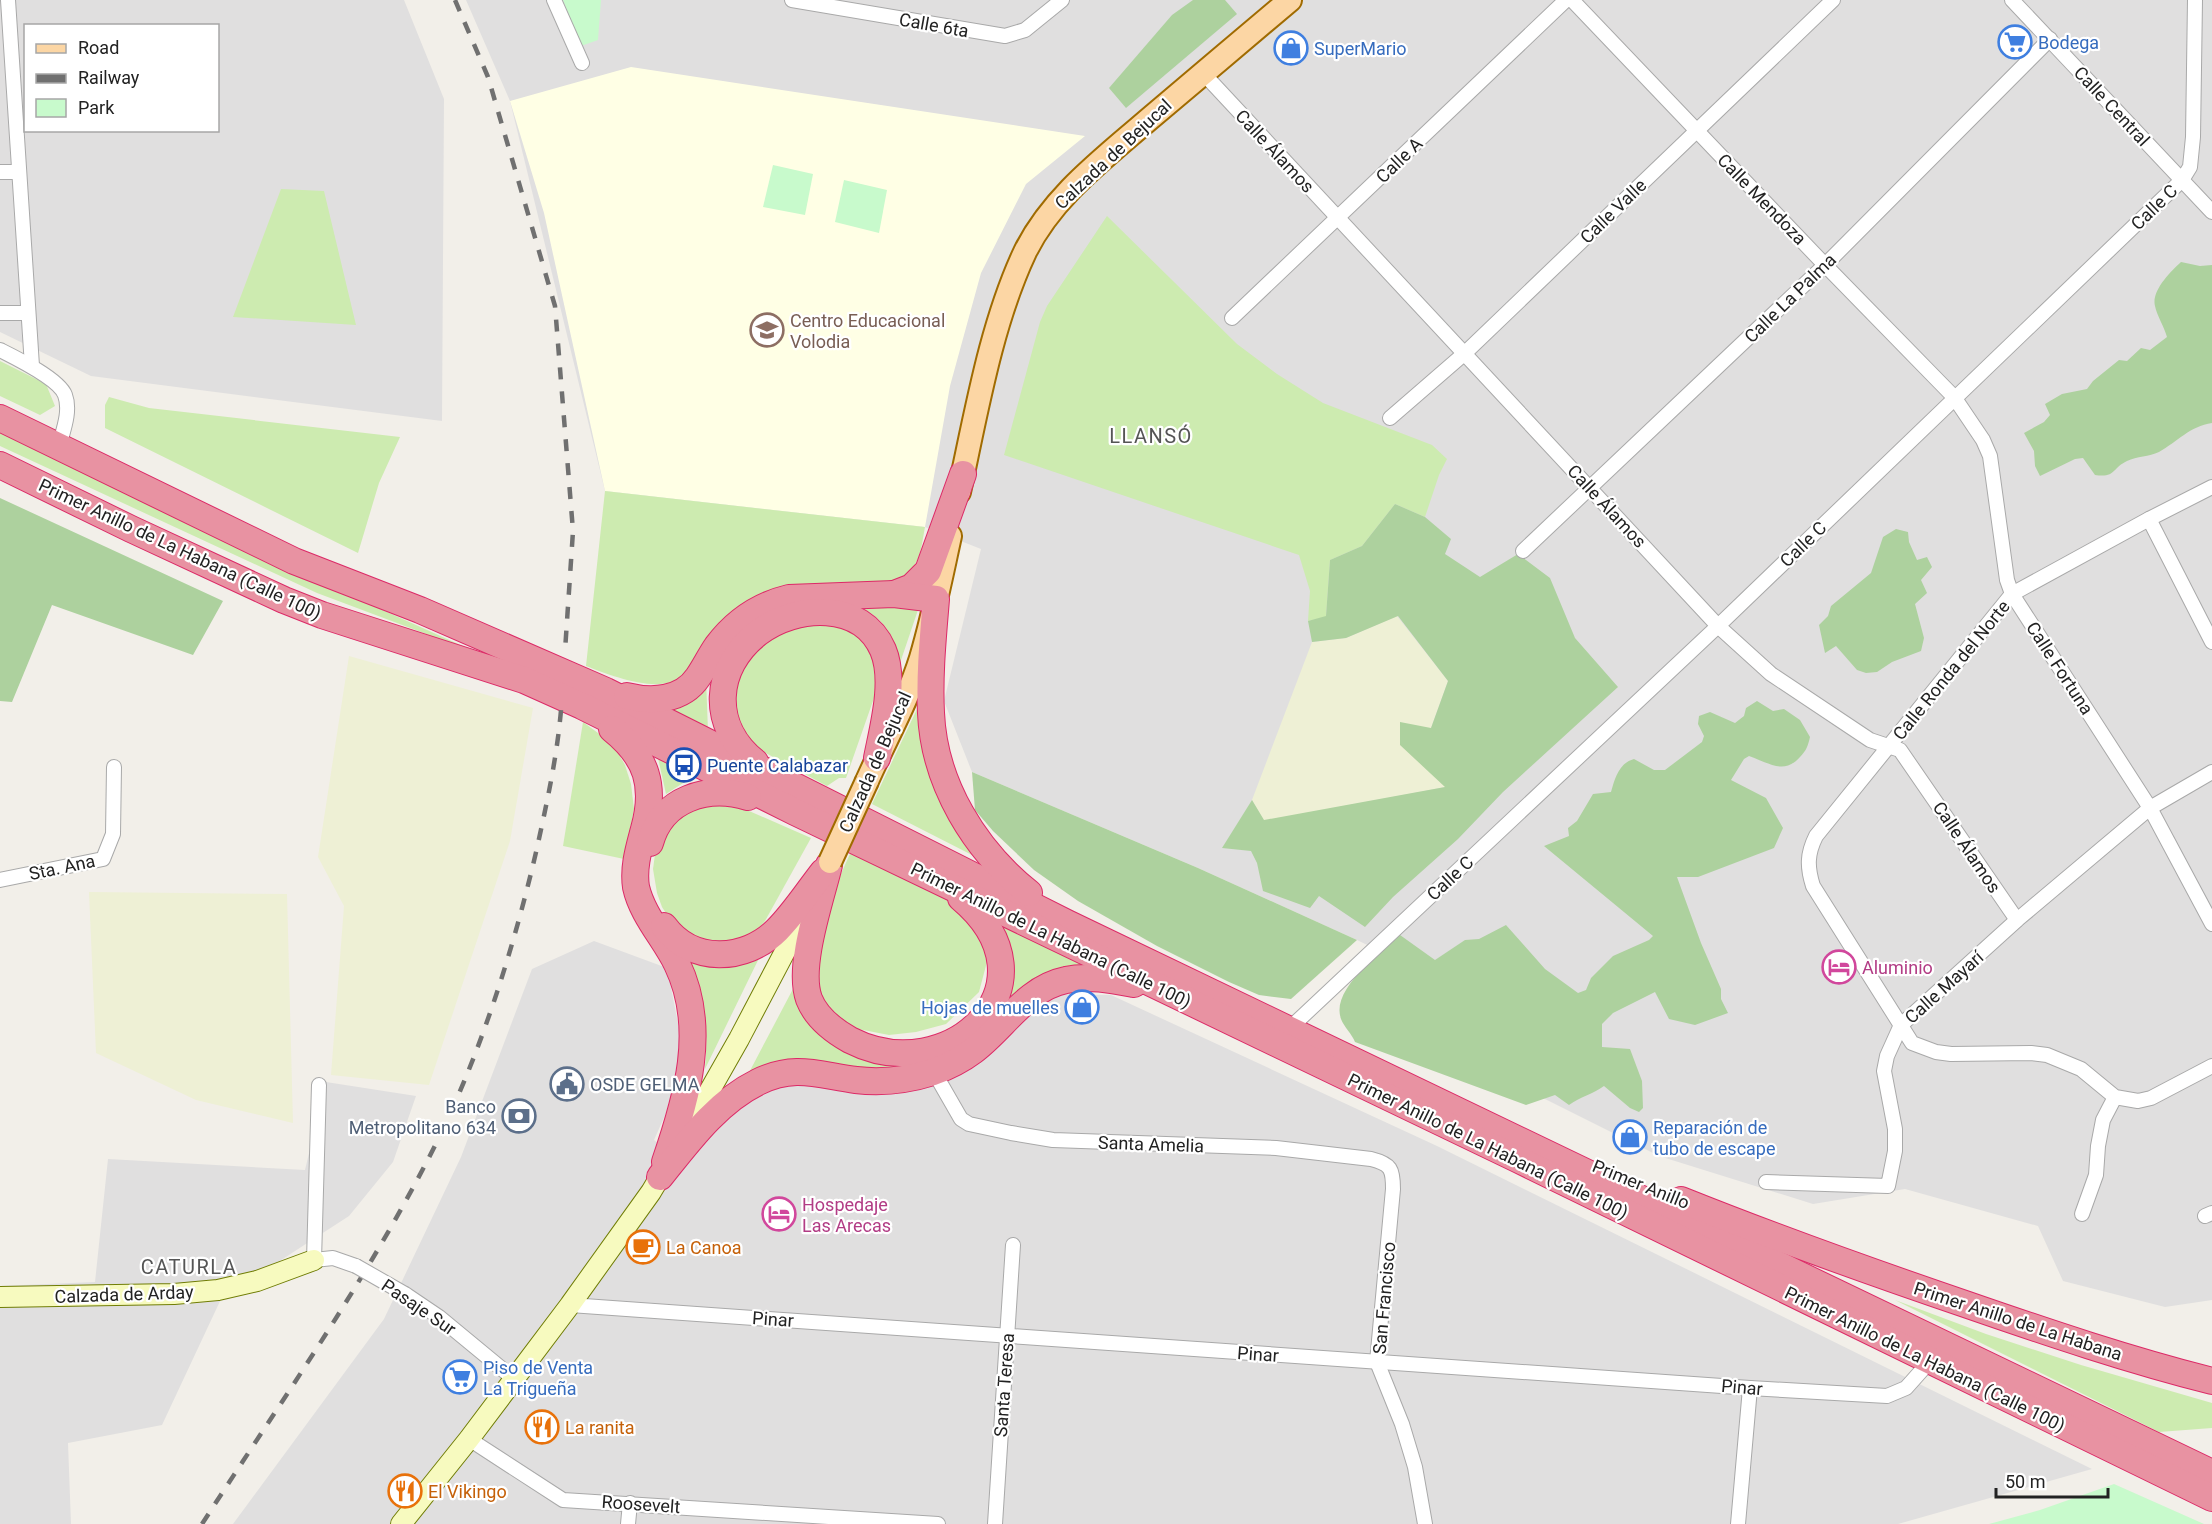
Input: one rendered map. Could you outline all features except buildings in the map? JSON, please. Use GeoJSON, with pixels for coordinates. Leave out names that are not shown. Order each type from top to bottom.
{"type":"FeatureCollection","features":[{"type":"Feature","properties":{"kind":"highway","name":"Primer Anillo de La Habana (Calle 100)"},"geometry":{"type":"LineString","coordinates":[[0,418],[294,561],[420,610],[606,691],[1067,923],[1458,1110]]}},
{"type":"Feature","properties":{"kind":"highway","name":"Primer Anillo de La Habana (Calle 100)"},"geometry":{"type":"LineString","coordinates":[[0,465],[284,600],[322,615],[524,680],[582,706],[795,812],[905,863],[1164,991],[1517,1158],[2212,1498]]}},
{"type":"Feature","properties":{"kind":"highway"},"geometry":{"type":"LineString","coordinates":[[894,594],[912,587],[928,572],[963,474]]}},
{"type":"Feature","properties":{"kind":"highway"},"geometry":{"type":"LineString","coordinates":[[606,691],[649,700],[678,694],[698,677],[726,635],[742,620],[773,602],[789,598],[894,594],[936,599],[931,714],[936,747],[947,783],[970,831],[983,849],[1012,880],[1067,923]]}},
{"type":"Feature","properties":{"kind":"highway"},"geometry":{"type":"LineString","coordinates":[[774,777],[749,757],[729,730],[722,702],[723,685],[738,655],[758,634],[783,620],[811,613],[836,612],[856,619],[867,626],[884,651],[888,678],[887,695],[872,770]]}},
{"type":"Feature","properties":{"kind":"highway"},"geometry":{"type":"LineString","coordinates":[[582,706],[620,736],[643,764],[650,795],[648,813],[636,860],[636,889],[682,976],[692,1008],[691,1066],[679,1118],[660,1177]]}},
{"type":"Feature","properties":{"kind":"highway"},"geometry":{"type":"LineString","coordinates":[[795,812],[736,794],[718,792],[688,798],[667,812],[652,834],[645,875],[652,905],[661,921],[671,935],[681,944],[693,950],[708,954],[723,954],[746,950],[777,930],[830,864]]}},
{"type":"Feature","properties":{"kind":"highway"},"geometry":{"type":"LineString","coordinates":[[830,864],[807,959],[809,999],[820,1017],[842,1036],[875,1049],[908,1053],[927,1051],[948,1043],[968,1032],[983,1019],[993,1006],[999,992],[1001,961],[991,931],[975,909],[960,896],[905,863]]}},
{"type":"Feature","properties":{"kind":"highway"},"geometry":{"type":"LineString","coordinates":[[660,1177],[713,1115],[743,1091],[771,1077],[798,1071],[877,1081],[915,1077],[934,1072],[956,1063],[975,1050],[1014,1011],[1043,988],[1066,980],[1096,979],[1164,991]]}},
{"type":"Feature","properties":{"kind":"highway"},"geometry":{"type":"LineString","coordinates":[[1458,1110],[2212,1473]]}},
{"type":"Feature","properties":{"kind":"highway","name":"Primer Anillo"},"geometry":{"type":"LineString","coordinates":[[1458,1110],[1825,1256]]}},
{"type":"Feature","properties":{"kind":"highway","name":"Primer Anillo de La Habana"},"geometry":{"type":"LineString","coordinates":[[1825,1256],[2070,1340],[2212,1381]]}},
{"type":"Feature","properties":{"kind":"highway"},"geometry":{"type":"LineString","coordinates":[[2088,1438],[2164,1449],[2212,1452]]}},
{"type":"Feature","properties":{"kind":"main road","name":"Calzada de Bejucal"},"geometry":{"type":"LineString","coordinates":[[400,1524],[469,1439],[570,1305],[660,1177],[739,1039],[830,864],[901,708],[920,659],[936,599],[983,381],[1003,313],[1026,251],[1037,232],[1054,207],[1074,186],[1290,0]]}},
{"type":"Feature","properties":{"kind":"main road","name":"Calzada de Arday"},"geometry":{"type":"LineString","coordinates":[[0,1297],[174,1294],[218,1290],[257,1281],[314,1260]]}},
{"type":"Feature","properties":{"kind":"street"},"geometry":{"type":"LineString","coordinates":[[8,0],[32,366]]}},
{"type":"Feature","properties":{"kind":"street"},"geometry":{"type":"LineString","coordinates":[[554,0],[582,63]]}},
{"type":"Feature","properties":{"kind":"street","name":"Calle 6ta"},"geometry":{"type":"LineString","coordinates":[[792,0],[1005,36],[1025,30],[1062,0]]}},
{"type":"Feature","properties":{"kind":"street","name":"Calle A"},"geometry":{"type":"LineString","coordinates":[[1232,318],[1566,0]]}},
{"type":"Feature","properties":{"kind":"street","name":"Calle Mendoza"},"geometry":{"type":"LineString","coordinates":[[1572,0],[1954,397]]}},
{"type":"Feature","properties":{"kind":"street","name":"Calle Valle"},"geometry":{"type":"LineString","coordinates":[[1390,418],[1465,353],[1833,0]]}},
{"type":"Feature","properties":{"kind":"street","name":"Calle Central"},"geometry":{"type":"LineString","coordinates":[[2012,0],[2212,212]]}},
{"type":"Feature","properties":{"kind":"street","name":"Calle C"},"geometry":{"type":"LineString","coordinates":[[1289,1029],[1718,626],[2182,180],[2190,167],[2193,137],[2195,0]]}},
{"type":"Feature","properties":{"kind":"street","name":"Calle La Palma"},"geometry":{"type":"LineString","coordinates":[[1523,551],[1825,265],[2050,39]]}},
{"type":"Feature","properties":{"kind":"street","name":"Calle Álamos"},"geometry":{"type":"LineString","coordinates":[[1203,73],[1718,626],[1771,674],[1870,740],[1900,750],[2017,920]]}},
{"type":"Feature","properties":{"kind":"street"},"geometry":{"type":"LineString","coordinates":[[0,172],[18,172]]}},
{"type":"Feature","properties":{"kind":"street"},"geometry":{"type":"LineString","coordinates":[[0,313],[28,313]]}},
{"type":"Feature","properties":{"kind":"street"},"geometry":{"type":"LineString","coordinates":[[0,350],[32,366],[57,384],[65,394],[66,423],[59,446]]}},
{"type":"Feature","properties":{"kind":"street","name":"Calle Fortuna"},"geometry":{"type":"LineString","coordinates":[[1954,397],[1983,440],[1990,456],[1994,470],[2007,580],[2012,594],[2150,807],[2212,924]]}},
{"type":"Feature","properties":{"kind":"street","name":"Calle Ronda del Norte"},"geometry":{"type":"LineString","coordinates":[[1901,1025],[1813,886],[1808,872],[1810,848],[1816,836],[2012,594],[2212,487]]}},
{"type":"Feature","properties":{"kind":"street"},"geometry":{"type":"LineString","coordinates":[[2149,519],[2212,642]]}},
{"type":"Feature","properties":{"kind":"street","name":"Sta. Ana"},"geometry":{"type":"LineString","coordinates":[[0,880],[103,859],[113,834],[114,767]]}},
{"type":"Feature","properties":{"kind":"street","name":"Calle Mayarí"},"geometry":{"type":"LineString","coordinates":[[1766,1182],[1888,1186],[1896,1151],[1884,1071],[1887,1056],[1901,1025],[2017,920],[2150,807],[2212,772]]}},
{"type":"Feature","properties":{"kind":"street"},"geometry":{"type":"LineString","coordinates":[[1901,1025],[1912,1043],[1936,1052],[2048,1055],[2081,1069],[2115,1097],[2138,1101],[2151,1098],[2212,1066]]}},
{"type":"Feature","properties":{"kind":"street","name":"Santa Amelia"},"geometry":{"type":"LineString","coordinates":[[934,1072],[961,1119],[969,1124],[1053,1140],[1276,1149],[1371,1159],[1383,1162],[1393,1173]]}},
{"type":"Feature","properties":{"kind":"street"},"geometry":{"type":"LineString","coordinates":[[314,1260],[319,1085]]}},
{"type":"Feature","properties":{"kind":"street"},"geometry":{"type":"LineString","coordinates":[[2082,1214],[2096,1175],[2103,1120],[2115,1097]]}},
{"type":"Feature","properties":{"kind":"street","name":"San Francisco"},"geometry":{"type":"LineString","coordinates":[[1393,1173],[1394,1189],[1377,1362],[1402,1424],[1415,1467],[1425,1524]]}},
{"type":"Feature","properties":{"kind":"street","name":"Santa Teresa"},"geometry":{"type":"LineString","coordinates":[[994,1524],[1013,1245]]}},
{"type":"Feature","properties":{"kind":"street","name":"Pasaje Sur"},"geometry":{"type":"LineString","coordinates":[[314,1260],[333,1258],[356,1266],[405,1294],[439,1317],[513,1378]]}},
{"type":"Feature","properties":{"kind":"street","name":"Pinar"},"geometry":{"type":"LineString","coordinates":[[570,1305],[1887,1396],[1906,1388],[1931,1360]]}},
{"type":"Feature","properties":{"kind":"street"},"geometry":{"type":"LineString","coordinates":[[1738,1524],[1750,1388]]}},
{"type":"Feature","properties":{"kind":"street","name":"Roosevelt"},"geometry":{"type":"LineString","coordinates":[[469,1439],[563,1500],[938,1524]]}},
{"type":"Feature","properties":{"kind":"street"},"geometry":{"type":"LineString","coordinates":[[628,1524],[630,1503]]}},
{"type":"Feature","properties":{"kind":"shaded area"},"geometry":{"type":"Polygon","coordinates":[[[0,0],[404,0],[444,99],[442,421],[91,376],[0,332],[0,0]]]}},
{"type":"Feature","properties":{"kind":"shaded area"},"geometry":{"type":"Polygon","coordinates":[[[466,0],[2212,0],[2212,1300],[2165,1307],[2063,1281],[2038,1226],[1905,1189],[1813,1204],[1659,1156],[1541,1097],[1485,1002],[1357,940],[1198,868],[972,772],[944,701],[981,549],[925,527],[605,491],[510,101],[466,0]]]}},
{"type":"Feature","properties":{"kind":"shaded area","name":"Centro Educacional Volodia"},"geometry":{"type":"Polygon","coordinates":[[[631,67],[1085,136],[1026,184],[981,273],[950,386],[925,527],[605,491],[544,213],[510,101],[631,67]]]}},
{"type":"Feature","properties":{"kind":"shaded area"},"geometry":{"type":"Polygon","coordinates":[[[1397,616],[1448,681],[1431,728],[1446,787],[1264,821],[1252,800],[1312,642],[1346,638],[1397,616]]]}},
{"type":"Feature","properties":{"kind":"shaded area"},"geometry":{"type":"Polygon","coordinates":[[[349,656],[533,708],[510,841],[429,1085],[331,1075],[344,906],[318,857],[349,656]]]}},
{"type":"Feature","properties":{"kind":"shaded area"},"geometry":{"type":"Polygon","coordinates":[[[89,892],[287,894],[293,1123],[196,1100],[96,1053],[89,892]]]}},
{"type":"Feature","properties":{"kind":"shaded area"},"geometry":{"type":"Polygon","coordinates":[[[594,941],[667,968],[679,1028],[680,1060],[674,1095],[654,1140],[686,1164],[710,1126],[758,1087],[826,1081],[1045,994],[1111,995],[1437,1146],[2092,1469],[1898,1524],[233,1524],[384,1319],[461,1157],[532,969],[594,941]]]}},
{"type":"Feature","properties":{"kind":"shaded area"},"geometry":{"type":"Polygon","coordinates":[[[326,1082],[416,1096],[393,1162],[349,1216],[221,1299],[162,1425],[68,1443],[71,1524],[0,1524],[0,1286],[95,1282],[108,1159],[305,1170],[326,1082]]]}},
{"type":"Feature","properties":{"kind":"green space"},"geometry":{"type":"Polygon","coordinates":[[[563,0],[601,0],[598,40],[581,46],[563,0]]]}},
{"type":"Feature","properties":{"kind":"green space"},"geometry":{"type":"Polygon","coordinates":[[[1193,0],[1225,0],[1237,14],[1126,108],[1109,88],[1172,15],[1193,0]]]}},
{"type":"Feature","properties":{"kind":"green space"},"geometry":{"type":"Polygon","coordinates":[[[773,165],[813,174],[805,215],[763,207],[773,165]]]}},
{"type":"Feature","properties":{"kind":"green space"},"geometry":{"type":"Polygon","coordinates":[[[844,180],[887,190],[879,233],[835,222],[844,180]]]}},
{"type":"Feature","properties":{"kind":"green space"},"geometry":{"type":"Polygon","coordinates":[[[281,189],[324,191],[356,325],[233,317],[281,189]]]}},
{"type":"Feature","properties":{"kind":"green space"},"geometry":{"type":"Polygon","coordinates":[[[1107,216],[1237,344],[1277,374],[1323,403],[1432,445],[1447,459],[1439,475],[1425,517],[1395,504],[1362,546],[1330,560],[1326,617],[1308,621],[1310,591],[1299,555],[1004,455],[1040,322],[1047,306],[1107,216]]]}},
{"type":"Feature","properties":{"kind":"green space"},"geometry":{"type":"Polygon","coordinates":[[[2181,262],[2200,266],[2212,265],[2212,423],[2197,427],[2159,452],[2127,461],[2107,475],[2095,475],[2083,458],[2075,459],[2040,476],[2035,466],[2034,451],[2024,433],[2044,422],[2050,415],[2045,404],[2062,394],[2087,389],[2093,381],[2119,360],[2127,361],[2141,348],[2150,350],[2167,337],[2156,310],[2156,294],[2163,282],[2181,262]]]}},
{"type":"Feature","properties":{"kind":"green space"},"geometry":{"type":"Polygon","coordinates":[[[0,361],[46,384],[55,406],[40,415],[0,396],[0,361]]]}},
{"type":"Feature","properties":{"kind":"green space"},"geometry":{"type":"Polygon","coordinates":[[[109,397],[149,408],[400,437],[379,483],[358,553],[105,428],[105,405],[109,397]]]}},
{"type":"Feature","properties":{"kind":"green space"},"geometry":{"type":"Polygon","coordinates":[[[0,431],[278,563],[485,656],[317,593],[0,446],[0,431]]]}},
{"type":"Feature","properties":{"kind":"green space"},"geometry":{"type":"Polygon","coordinates":[[[605,491],[925,527],[915,564],[897,581],[690,669],[679,679],[669,683],[645,683],[619,678],[586,666],[605,491]]]}},
{"type":"Feature","properties":{"kind":"green space"},"geometry":{"type":"Polygon","coordinates":[[[0,498],[223,601],[193,655],[52,605],[12,702],[0,701],[0,498]]]}},
{"type":"Feature","properties":{"kind":"green space"},"geometry":{"type":"Polygon","coordinates":[[[1395,504],[1425,517],[1451,539],[1445,554],[1480,577],[1518,554],[1550,578],[1575,638],[1618,687],[1503,792],[1458,839],[1393,897],[1365,927],[1319,896],[1310,908],[1263,891],[1257,863],[1251,851],[1222,848],[1252,800],[1264,820],[1445,787],[1400,745],[1400,722],[1431,728],[1448,681],[1398,616],[1346,638],[1312,642],[1308,621],[1326,616],[1330,560],[1362,546],[1395,504]]]}},
{"type":"Feature","properties":{"kind":"green space"},"geometry":{"type":"Polygon","coordinates":[[[1896,529],[1908,532],[1909,542],[1917,560],[1927,557],[1932,567],[1921,580],[1927,593],[1915,604],[1924,638],[1921,651],[1892,662],[1877,672],[1866,673],[1857,670],[1836,646],[1825,653],[1819,625],[1828,616],[1831,606],[1871,573],[1883,537],[1896,529]]]}},
{"type":"Feature","properties":{"kind":"green space"},"geometry":{"type":"Polygon","coordinates":[[[919,607],[898,669],[893,641],[889,633],[879,620],[863,608],[919,607]]]}},
{"type":"Feature","properties":{"kind":"green space"},"geometry":{"type":"Polygon","coordinates":[[[833,622],[866,640],[881,678],[846,778],[839,778],[827,786],[762,751],[739,731],[732,718],[736,673],[757,648],[787,628],[833,622]]]}},
{"type":"Feature","properties":{"kind":"green space"},"geometry":{"type":"Polygon","coordinates":[[[706,678],[708,731],[659,704],[706,678]]]}},
{"type":"Feature","properties":{"kind":"green space"},"geometry":{"type":"Polygon","coordinates":[[[1757,701],[1773,711],[1784,709],[1800,720],[1810,737],[1802,755],[1794,762],[1776,766],[1749,756],[1744,759],[1731,780],[1766,798],[1783,828],[1774,848],[1698,877],[1677,877],[1721,989],[1721,999],[1728,1013],[1695,1025],[1669,1019],[1655,992],[1613,1013],[1602,1024],[1602,1047],[1630,1049],[1642,1081],[1643,1108],[1639,1112],[1630,1108],[1604,1086],[1569,1105],[1555,1095],[1526,1105],[1355,1042],[1341,1019],[1340,1007],[1343,996],[1360,972],[1400,935],[1435,960],[1465,940],[1479,939],[1506,925],[1545,969],[1578,993],[1586,990],[1591,978],[1613,956],[1649,940],[1653,936],[1544,846],[1569,836],[1568,828],[1577,821],[1593,794],[1611,792],[1618,772],[1629,761],[1634,759],[1654,770],[1665,770],[1702,742],[1704,736],[1698,724],[1699,716],[1710,712],[1735,723],[1744,716],[1746,708],[1757,701]]]}},
{"type":"Feature","properties":{"kind":"green space"},"geometry":{"type":"Polygon","coordinates":[[[918,707],[931,774],[946,814],[972,855],[872,804],[918,707]]]}},
{"type":"Feature","properties":{"kind":"green space"},"geometry":{"type":"Polygon","coordinates":[[[583,722],[613,744],[625,765],[631,784],[634,809],[624,859],[563,846],[583,722]]]}},
{"type":"Feature","properties":{"kind":"green space"},"geometry":{"type":"Polygon","coordinates":[[[658,758],[694,776],[666,794],[658,758]]]}},
{"type":"Feature","properties":{"kind":"green space"},"geometry":{"type":"Polygon","coordinates":[[[972,772],[1198,868],[1357,940],[1291,999],[1259,995],[1229,982],[1157,946],[1078,901],[1034,870],[993,831],[975,810],[972,772]]]}},
{"type":"Feature","properties":{"kind":"green space"},"geometry":{"type":"Polygon","coordinates":[[[724,800],[811,838],[765,921],[756,932],[745,940],[715,946],[676,929],[662,907],[653,869],[656,847],[679,812],[724,800]]]}},
{"type":"Feature","properties":{"kind":"green space"},"geometry":{"type":"Polygon","coordinates":[[[854,845],[967,909],[988,958],[979,992],[946,1024],[916,1032],[889,1035],[858,1029],[826,1011],[814,975],[835,887],[854,845]]]}},
{"type":"Feature","properties":{"kind":"green space"},"geometry":{"type":"Polygon","coordinates":[[[1001,923],[1095,971],[923,1070],[743,1084],[794,987],[867,1055],[984,1028],[995,926],[1001,923]]]}},
{"type":"Feature","properties":{"kind":"green space"},"geometry":{"type":"Polygon","coordinates":[[[763,950],[705,1069],[706,1035],[703,1009],[700,996],[681,953],[763,950]]]}},
{"type":"Feature","properties":{"kind":"green space"},"geometry":{"type":"Polygon","coordinates":[[[1895,1300],[1986,1334],[2081,1365],[2212,1403],[2212,1428],[2159,1432],[1895,1300]]]}},
{"type":"Feature","properties":{"kind":"green space"},"geometry":{"type":"Polygon","coordinates":[[[2114,1484],[2204,1524],[1989,1524],[2040,1510],[2114,1484]]]}},
{"type":"Feature","properties":{"kind":"railway"},"geometry":{"type":"LineString","coordinates":[[455,0],[488,77],[555,306],[573,531],[565,651]]}},
{"type":"Feature","properties":{"kind":"railway"},"geometry":{"type":"LineString","coordinates":[[202,1524],[373,1258],[443,1130],[491,1011],[516,930],[537,848],[557,745],[561,710]]}},
{"type":"Feature","properties":{"kind":"place","name":"Bodega"},"geometry":{"type":"Point","coordinates":[2015,42]}},
{"type":"Feature","properties":{"kind":"place","name":"SuperMario"},"geometry":{"type":"Point","coordinates":[1291,48]}},
{"type":"Feature","properties":{"kind":"place","name":"Centro Educacional Volodia"},"geometry":{"type":"Point","coordinates":[767,330]}},
{"type":"Feature","properties":{"kind":"place","name":"Puente Calabazar"},"geometry":{"type":"Point","coordinates":[684,765]}},
{"type":"Feature","properties":{"kind":"place","name":"Aluminio"},"geometry":{"type":"Point","coordinates":[1839,967]}},
{"type":"Feature","properties":{"kind":"place","name":"Hojas de muelles"},"geometry":{"type":"Point","coordinates":[1082,1007]}},
{"type":"Feature","properties":{"kind":"place","name":"OSDE GELMA"},"geometry":{"type":"Point","coordinates":[567,1084]}},
{"type":"Feature","properties":{"kind":"place","name":"Banco Metropolitano 634"},"geometry":{"type":"Point","coordinates":[519,1116]}},
{"type":"Feature","properties":{"kind":"place","name":"Reparación de tubo de escape"},"geometry":{"type":"Point","coordinates":[1630,1137]}},
{"type":"Feature","properties":{"kind":"place","name":"Hospedaje Las Arecas"},"geometry":{"type":"Point","coordinates":[779,1214]}},
{"type":"Feature","properties":{"kind":"place","name":"La Canoa"},"geometry":{"type":"Point","coordinates":[643,1247]}},
{"type":"Feature","properties":{"kind":"place","name":"Piso de Venta La Trigueña"},"geometry":{"type":"Point","coordinates":[460,1377]}},
{"type":"Feature","properties":{"kind":"place","name":"La ranita"},"geometry":{"type":"Point","coordinates":[542,1427]}},
{"type":"Feature","properties":{"kind":"place","name":"El Vikingo"},"geometry":{"type":"Point","coordinates":[405,1491]}},
{"type":"Feature","properties":{"kind":"district","name":"LLANSÓ"},"geometry":{"type":"Point","coordinates":[1151,436]}},
{"type":"Feature","properties":{"kind":"district","name":"CATURLA"},"geometry":{"type":"Point","coordinates":[189,1267]}}]}
